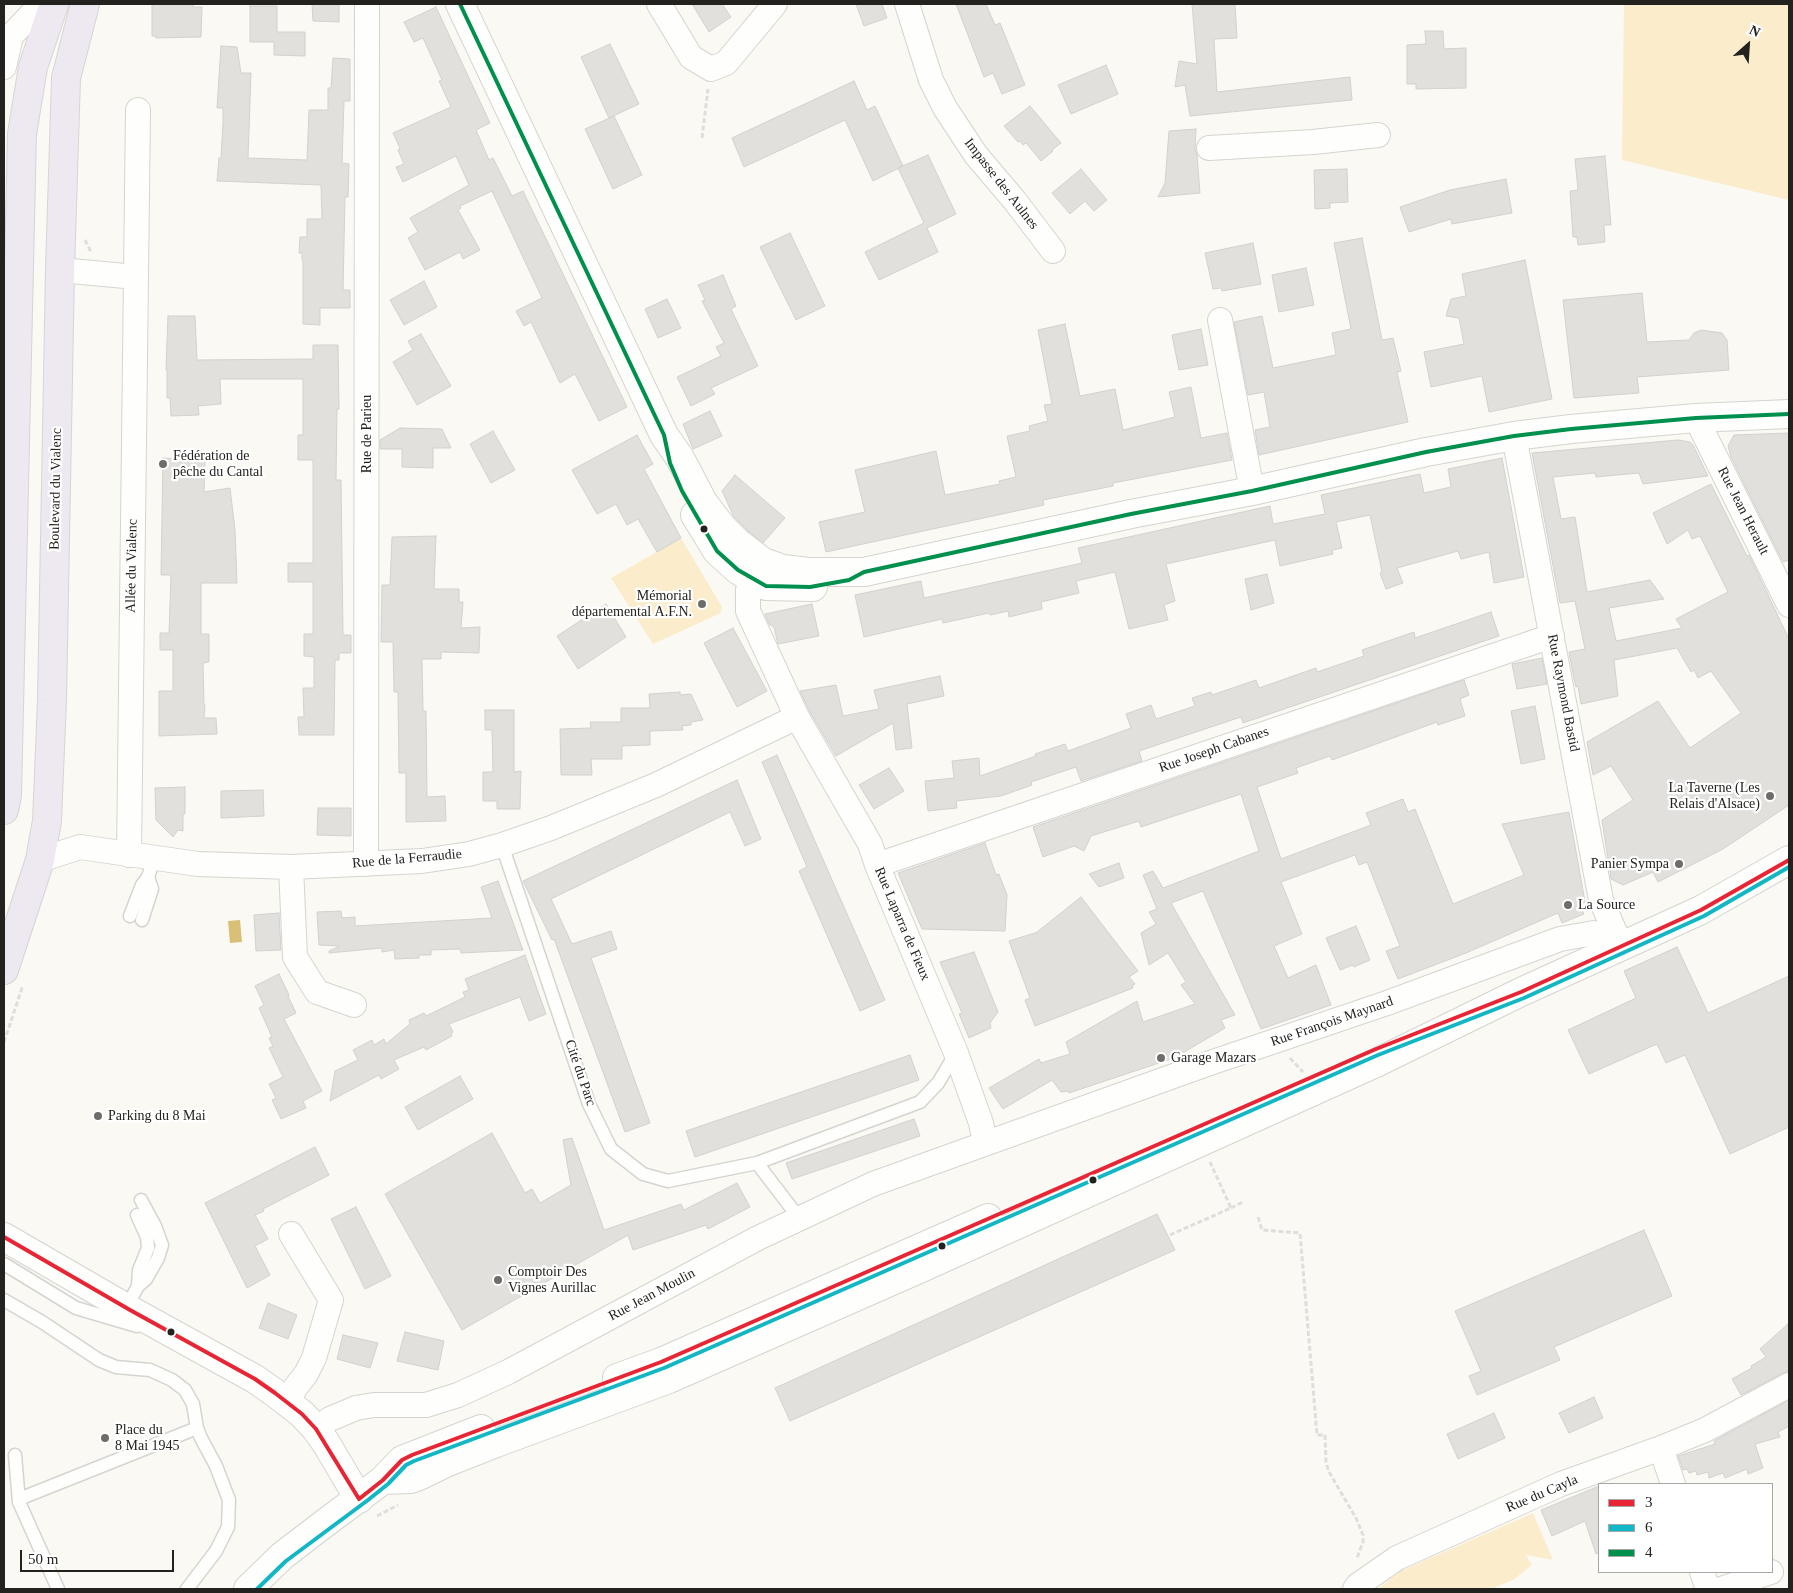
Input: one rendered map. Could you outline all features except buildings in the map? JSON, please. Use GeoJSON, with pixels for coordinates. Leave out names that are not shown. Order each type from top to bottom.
{"type":"FeatureCollection","features":[{"type":"Feature","properties":{"kind":"main road"},"geometry":{"type":"LineString","coordinates":[[4,810],[7,795],[10,402],[22,134],[33,67],[54,4]]}},
{"type":"Feature","properties":{"kind":"main road","name":"Boulevard du Vialenc"},"geometry":{"type":"LineString","coordinates":[[4,970],[40,860],[46,821],[52,690],[60,270],[66,78],[85,4]]}},
{"type":"Feature","properties":{"kind":"street"},"geometry":{"type":"LineString","coordinates":[[4,67],[7,34],[41,4]]}},
{"type":"Feature","properties":{"kind":"street","name":"Rue de Parieu"},"geometry":{"type":"LineString","coordinates":[[366,864],[367,4]]}},
{"type":"Feature","properties":{"kind":"street"},"geometry":{"type":"LineString","coordinates":[[460,4],[664,435],[680,458],[703,502],[758,570]]}},
{"type":"Feature","properties":{"kind":"street"},"geometry":{"type":"LineString","coordinates":[[659,4],[691,58],[711,69],[726,63],[776,4]]}},
{"type":"Feature","properties":{"kind":"street","name":"Impasse des Aulnes"},"geometry":{"type":"LineString","coordinates":[[907,4],[931,80],[946,108],[976,155],[1015,201],[1053,251]]}},
{"type":"Feature","properties":{"kind":"street","name":"Allée du Vialenc"},"geometry":{"type":"LineString","coordinates":[[129,855],[138,110]]}},
{"type":"Feature","properties":{"kind":"street"},"geometry":{"type":"LineString","coordinates":[[1209,148],[1313,142],[1378,134]]}},
{"type":"Feature","properties":{"kind":"street"},"geometry":{"type":"LineString","coordinates":[[60,270],[136,278]]}},
{"type":"Feature","properties":{"kind":"street"},"geometry":{"type":"LineString","coordinates":[[1220,320],[1252,491]]}},
{"type":"Feature","properties":{"kind":"street"},"geometry":{"type":"LineString","coordinates":[[664,435],[670,463],[682,491],[701,526],[717,551],[738,570],[783,569],[809,572],[864,572],[1131,514],[1252,491],[1426,452],[1514,436],[1696,418],[1789,414]]}},
{"type":"Feature","properties":{"kind":"street","name":"Rue Jean Herault"},"geometry":{"type":"LineString","coordinates":[[1696,418],[1789,605]]}},
{"type":"Feature","properties":{"kind":"street","name":"Rue Raymond Bastid"},"geometry":{"type":"LineString","coordinates":[[1514,436],[1610,951]]}},
{"type":"Feature","properties":{"kind":"street","name":"Rue Laparra de Fieux"},"geometry":{"type":"LineString","coordinates":[[701,526],[748,611],[797,716],[870,844],[956,1054],[985,1142]]}},
{"type":"Feature","properties":{"kind":"street"},"geometry":{"type":"LineString","coordinates":[[748,611],[748,590],[758,570]]}},
{"type":"Feature","properties":{"kind":"street","name":"Rue Joseph Cabanes"},"geometry":{"type":"LineString","coordinates":[[877,865],[1552,636]]}},
{"type":"Feature","properties":{"kind":"street","name":"Rue de la Ferraudie"},"geometry":{"type":"LineString","coordinates":[[40,860],[80,847],[129,855],[151,868],[198,864],[291,867],[366,864],[470,854],[551,828],[656,786],[797,716]]}},
{"type":"Feature","properties":{"kind":"street","name":"Rue de la Ferraudie"},"geometry":{"type":"LineString","coordinates":[[46,821],[80,847]]}},
{"type":"Feature","properties":{"kind":"street"},"geometry":{"type":"LineString","coordinates":[[248,1589],[282,1556],[383,1480],[411,1479],[496,1443],[669,1379],[1151,1166],[1378,1062],[1521,992],[1701,910],[1789,860]]}},
{"type":"Feature","properties":{"kind":"street"},"geometry":{"type":"LineString","coordinates":[[291,867],[296,957],[317,992],[354,1005]]}},
{"type":"Feature","properties":{"kind":"street","name":"Rue François Maynard"},"geometry":{"type":"LineString","coordinates":[[985,1142],[1387,1003],[1560,939],[1594,933],[1610,951]]}},
{"type":"Feature","properties":{"kind":"street","name":"Rue Jean Moulin"},"geometry":{"type":"LineString","coordinates":[[316,1429],[330,1419],[356,1408],[374,1405],[426,1405],[458,1395],[508,1372],[758,1238],[799,1218],[873,1184],[985,1142]]}},
{"type":"Feature","properties":{"kind":"street"},"geometry":{"type":"LineString","coordinates":[[288,1403],[314,1358],[331,1300],[291,1234]]}},
{"type":"Feature","properties":{"kind":"street"},"geometry":{"type":"LineString","coordinates":[[4,1236],[132,1297],[183,1340],[255,1379],[288,1403],[316,1429],[359,1499]]}},
{"type":"Feature","properties":{"kind":"street","name":"Rue du Cayla"},"geometry":{"type":"LineString","coordinates":[[1355,1589],[1397,1558],[1561,1484],[1705,1430],[1789,1385]]}},
{"type":"Feature","properties":{"kind":"street"},"geometry":{"type":"LineString","coordinates":[[1661,1448],[1673,1483]]}},
{"type":"Feature","properties":{"kind":"street"},"geometry":{"type":"LineString","coordinates":[[1773,1571],[1789,1566]]}},
{"type":"Feature","properties":{"kind":"street"},"geometry":{"type":"LineString","coordinates":[[1702,1573],[1708,1589]]}},
{"type":"Feature","properties":{"kind":"street"},"geometry":{"type":"LineString","coordinates":[[1720,1589],[1768,1573]]}},
{"type":"Feature","properties":{"kind":"lane","name":"Cité du Parc"},"geometry":{"type":"LineString","coordinates":[[502,845],[589,1104],[612,1149],[643,1174],[668,1181],[757,1163],[920,1102],[938,1083],[956,1054]]}},
{"type":"Feature","properties":{"kind":"lane"},"geometry":{"type":"LineString","coordinates":[[136,918],[142,885],[151,868]]}},
{"type":"Feature","properties":{"kind":"lane"},"geometry":{"type":"LineString","coordinates":[[757,1163],[799,1218]]}},
{"type":"Feature","properties":{"kind":"lane"},"geometry":{"type":"LineString","coordinates":[[132,1297],[158,1258],[162,1245],[155,1226],[141,1200]]}},
{"type":"Feature","properties":{"kind":"lane"},"geometry":{"type":"LineString","coordinates":[[132,1297],[139,1270],[148,1248],[147,1237],[136,1215]]}},
{"type":"Feature","properties":{"kind":"lane"},"geometry":{"type":"LineString","coordinates":[[4,1264],[76,1308],[183,1340]]}},
{"type":"Feature","properties":{"kind":"lane"},"geometry":{"type":"LineString","coordinates":[[4,1300],[42,1322],[99,1360],[116,1367],[150,1370],[172,1380],[185,1390],[193,1404],[197,1428],[216,1466],[229,1500],[228,1526],[216,1551],[186,1589]]}},
{"type":"Feature","properties":{"kind":"lane"},"geometry":{"type":"LineString","coordinates":[[19,1499],[197,1428]]}},
{"type":"Feature","properties":{"kind":"lane"},"geometry":{"type":"LineString","coordinates":[[15,1455],[19,1499],[58,1589]]}},
{"type":"Feature","properties":{"kind":"path"},"geometry":{"type":"LineString","coordinates":[[702,138],[711,69]]}},
{"type":"Feature","properties":{"kind":"path"},"geometry":{"type":"LineString","coordinates":[[1209,1159],[1231,1208]]}},
{"type":"Feature","properties":{"kind":"path"},"geometry":{"type":"LineString","coordinates":[[1170,1235],[1243,1202]]}},
{"type":"Feature","properties":{"kind":"path"},"geometry":{"type":"LineString","coordinates":[[1258,1217],[1262,1230],[1300,1233],[1317,1435],[1325,1435],[1326,1463],[1329,1472],[1356,1518],[1363,1535],[1363,1542],[1357,1560]]}},
{"type":"Feature","properties":{"kind":"shaded area"},"geometry":{"type":"Polygon","coordinates":[[[1624,4],[1789,4],[1789,200],[1622,160],[1624,4]]]}},
{"type":"Feature","properties":{"kind":"shaded area"},"geometry":{"type":"Polygon","coordinates":[[[681,538],[722,607],[721,613],[653,644],[611,578],[681,538]]]}},
{"type":"Feature","properties":{"kind":"shaded area"},"geometry":{"type":"Polygon","coordinates":[[[240,920],[242,942],[230,943],[228,921],[240,920]]]}},
{"type":"Feature","properties":{"kind":"shaded area"},"geometry":{"type":"Polygon","coordinates":[[[1533,1513],[1553,1560],[1526,1555],[1532,1565],[1513,1580],[1491,1589],[1378,1589],[1401,1571],[1533,1513]]]}},
{"type":"Feature","properties":{"kind":"transit line","name":"4"},"geometry":{"type":"LineString","coordinates":[[460,4],[664,435],[670,463],[682,491],[717,551],[738,570],[766,586],[810,587],[849,580],[864,572],[1131,514],[1252,491],[1426,452],[1514,436],[1696,418],[1789,414]]}},
{"type":"Feature","properties":{"kind":"transit line","name":"3"},"geometry":{"type":"LineString","coordinates":[[359,1499],[383,1480],[402,1460],[412,1455],[661,1362],[1376,1049],[1521,992],[1701,910],[1789,860]]}},
{"type":"Feature","properties":{"kind":"transit line","name":"6"},"geometry":{"type":"LineString","coordinates":[[257,1589],[286,1561],[368,1500],[388,1484],[406,1465],[414,1461],[664,1368],[1378,1055],[1524,998],[1704,916],[1789,867]]}},
{"type":"Feature","properties":{"kind":"transit line","name":"3"},"geometry":{"type":"LineString","coordinates":[[4,1237],[255,1379],[275,1393],[302,1414],[316,1429],[359,1499]]}},
{"type":"Feature","properties":{"kind":"place","name":"Fédération de pêche du Cantal"},"geometry":{"type":"Point","coordinates":[163,464]}},
{"type":"Feature","properties":{"kind":"place","name":"Mémorial départemental A.F.N."},"geometry":{"type":"Point","coordinates":[702,604]}},
{"type":"Feature","properties":{"kind":"place","name":"La Taverne (Les Relais d'Alsace)"},"geometry":{"type":"Point","coordinates":[1770,796]}},
{"type":"Feature","properties":{"kind":"place","name":"Panier Sympa"},"geometry":{"type":"Point","coordinates":[1679,864]}},
{"type":"Feature","properties":{"kind":"place","name":"La Source"},"geometry":{"type":"Point","coordinates":[1568,905]}},
{"type":"Feature","properties":{"kind":"place","name":"Garage Mazars"},"geometry":{"type":"Point","coordinates":[1161,1058]}},
{"type":"Feature","properties":{"kind":"place","name":"Parking du 8 Mai"},"geometry":{"type":"Point","coordinates":[98,1116]}},
{"type":"Feature","properties":{"kind":"place","name":"Comptoir Des Vignes Aurillac"},"geometry":{"type":"Point","coordinates":[498,1280]}},
{"type":"Feature","properties":{"kind":"place","name":"Place du 8 Mai 1945"},"geometry":{"type":"Point","coordinates":[105,1438]}}]}
